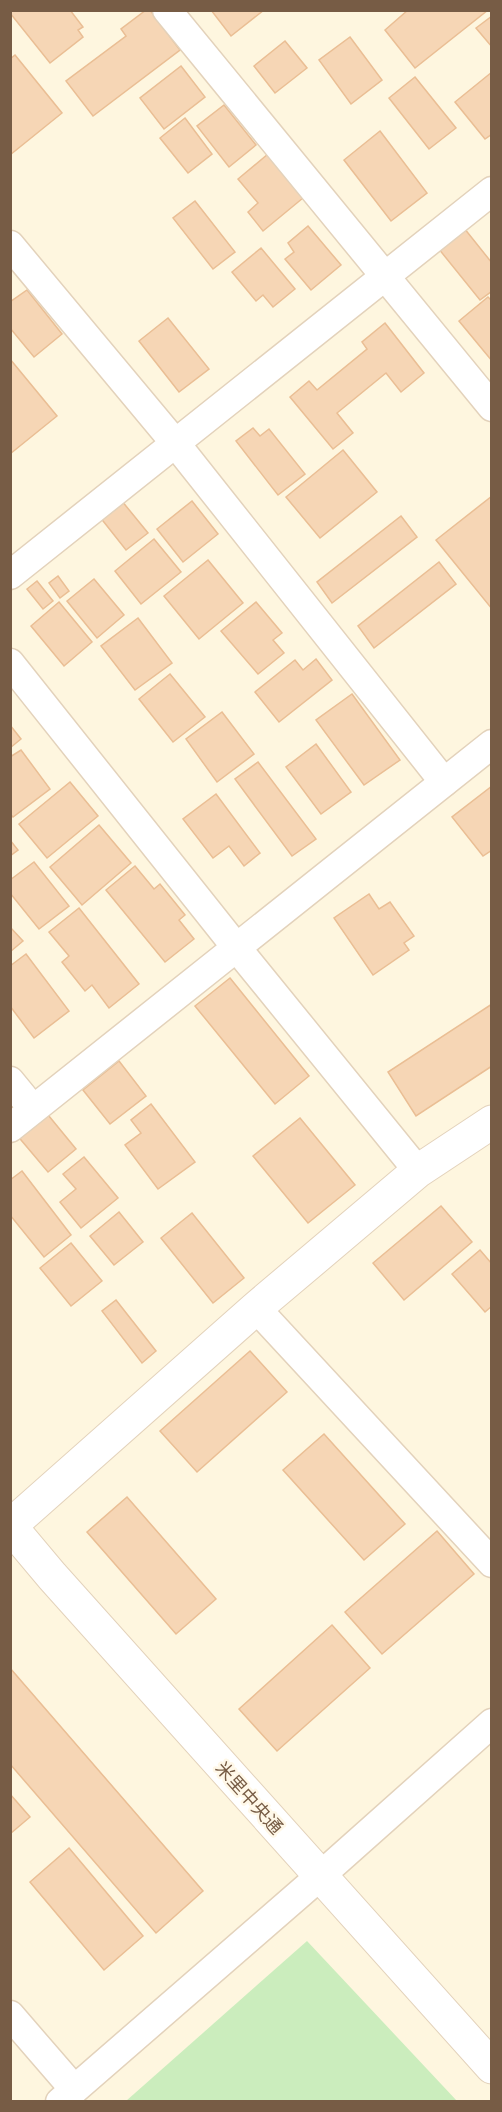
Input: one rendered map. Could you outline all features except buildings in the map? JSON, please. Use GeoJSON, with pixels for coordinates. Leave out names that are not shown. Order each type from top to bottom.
{"type":"FeatureCollection","features":[{"type":"Feature","properties":{"kind":"street"},"geometry":{"type":"LineString","coordinates":[[167,10],[492,407]]}},
{"type":"Feature","properties":{"kind":"street"},"geometry":{"type":"LineString","coordinates":[[10,575],[492,191]]}},
{"type":"Feature","properties":{"kind":"street"},"geometry":{"type":"LineString","coordinates":[[10,245],[176,444],[444,782]]}},
{"type":"Feature","properties":{"kind":"street"},"geometry":{"type":"LineString","coordinates":[[10,663],[418,1171]]}},
{"type":"Feature","properties":{"kind":"street"},"geometry":{"type":"LineString","coordinates":[[10,1128],[492,744]]}},
{"type":"Feature","properties":{"kind":"street"},"geometry":{"type":"LineString","coordinates":[[10,1081],[33,1109]]}},
{"type":"Feature","properties":{"kind":"street"},"geometry":{"type":"LineString","coordinates":[[10,1526],[256,1308],[418,1171],[492,1122]]}},
{"type":"Feature","properties":{"kind":"street"},"geometry":{"type":"LineString","coordinates":[[256,1308],[492,1563]]}},
{"type":"Feature","properties":{"kind":"street","name":"米里中央通"},"geometry":{"type":"LineString","coordinates":[[10,1526],[319,1877],[492,2067]]}},
{"type":"Feature","properties":{"kind":"street"},"geometry":{"type":"LineString","coordinates":[[10,2015],[67,2095],[319,1877],[492,1723]]}},
{"type":"Feature","properties":{"kind":"green space"},"geometry":{"type":"Polygon","coordinates":[[[307,1941],[457,2101],[126,2101],[307,1941]]]}}]}
